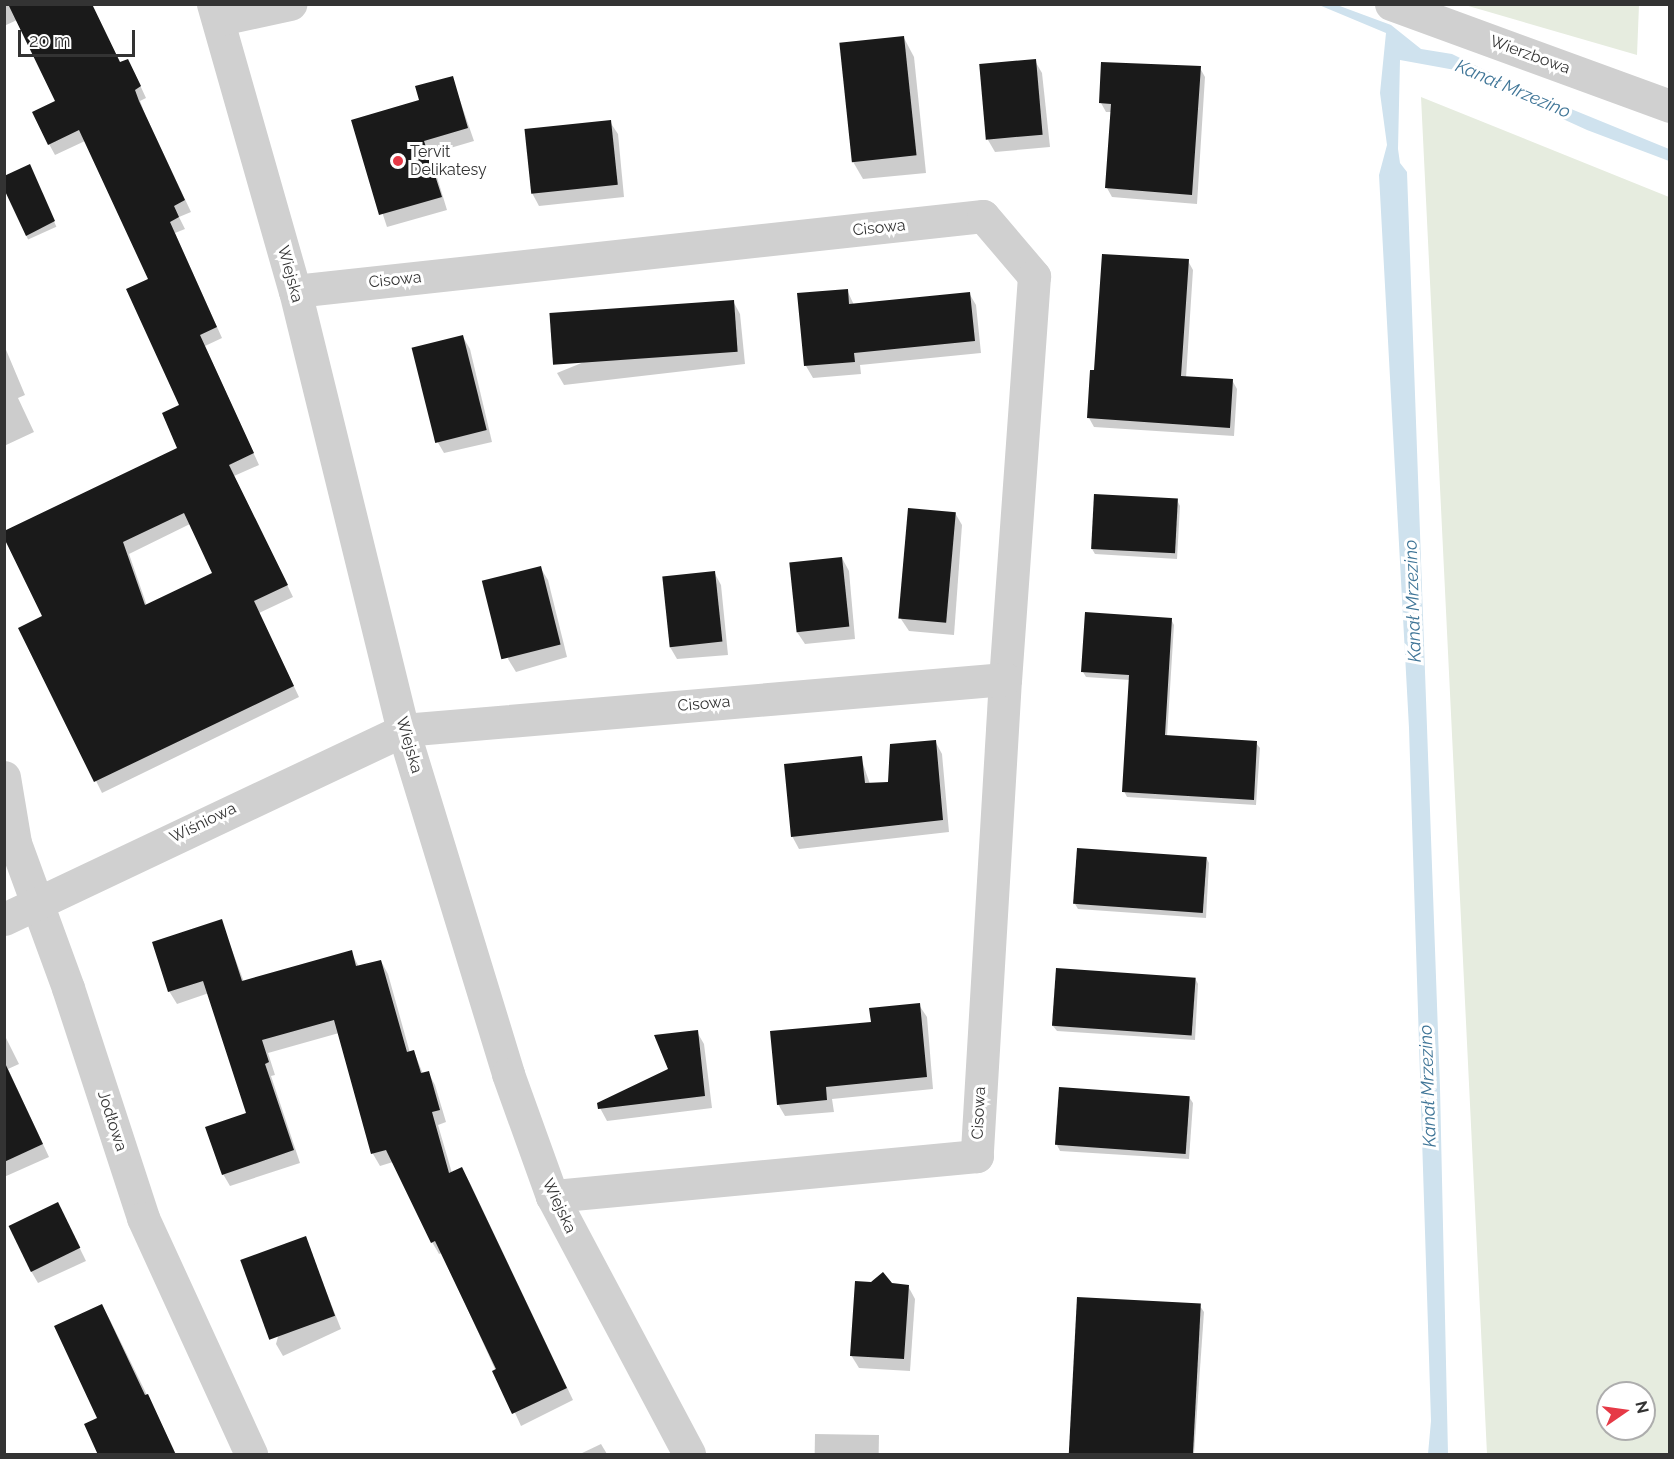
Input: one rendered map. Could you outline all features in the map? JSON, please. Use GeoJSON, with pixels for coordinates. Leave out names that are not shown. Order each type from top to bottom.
{"type":"FeatureCollection","features":[{"type":"Feature","properties":{"kind":"street"},"geometry":{"type":"LineString","coordinates":[[216,11],[290,4]]}},
{"type":"Feature","properties":{"kind":"street","name":"Wierzbowa"},"geometry":{"type":"LineString","coordinates":[[1391,4],[1670,106]]}},
{"type":"Feature","properties":{"kind":"street","name":"Wiejska"},"geometry":{"type":"LineString","coordinates":[[216,11],[295,291],[404,729],[508,1074],[552,1196],[689,1455]]}},
{"type":"Feature","properties":{"kind":"street","name":"Cisowa"},"geometry":{"type":"LineString","coordinates":[[295,291],[982,216],[1034,276],[1005,679],[977,1156],[552,1196]]}},
{"type":"Feature","properties":{"kind":"street","name":"Cisowa"},"geometry":{"type":"LineString","coordinates":[[404,729],[1005,679]]}},
{"type":"Feature","properties":{"kind":"street","name":"Wiśniowa"},"geometry":{"type":"LineString","coordinates":[[4,919],[404,729]]}},
{"type":"Feature","properties":{"kind":"street","name":"Jodłowa"},"geometry":{"type":"LineString","coordinates":[[4,777],[15,843],[35,903],[68,988],[143,1218],[251,1455]]}},
{"type":"Feature","properties":{"kind":"shaded area"},"geometry":{"type":"Polygon","coordinates":[[[1465,5],[1639,5],[1637,55],[1465,5]]]}},
{"type":"Feature","properties":{"kind":"shaded area"},"geometry":{"type":"Polygon","coordinates":[[[1421,97],[1669,197],[1669,1454],[1487,1454],[1421,97]]]}},
{"type":"Feature","properties":{"kind":"water","name":"Kanał Mrzezino"},"geometry":{"type":"Polygon","coordinates":[[[1319,5],[1337,5],[1391,25],[1421,49],[1452,54],[1527,91],[1669,149],[1669,161],[1587,130],[1455,70],[1400,60],[1398,149],[1400,163],[1407,172],[1440,1088],[1448,1454],[1428,1454],[1431,1421],[1409,728],[1379,175],[1387,145],[1380,93],[1386,33],[1319,5]]]}},
{"type":"Feature","properties":{"kind":"building"},"geometry":{"type":"Polygon","coordinates":[[[8,4],[92,4],[120,62],[128,59],[141,86],[135,90],[139,101],[185,200],[174,206],[179,217],[170,222],[217,327],[200,335],[254,453],[229,465],[288,585],[254,601],[294,686],[94,782],[18,628],[42,616],[4,538],[4,531],[177,448],[162,413],[179,405],[126,289],[148,279],[79,130],[48,145],[32,112],[55,101],[8,4]],[[184,513],[123,542],[145,605],[212,573],[184,513]]]}},
{"type":"Feature","properties":{"kind":"building"},"geometry":{"type":"Polygon","coordinates":[[[904,36],[917,155],[852,162],[839,43],[904,36]]]}},
{"type":"Feature","properties":{"kind":"building"},"geometry":{"type":"Polygon","coordinates":[[[1036,59],[1043,135],[986,140],[979,64],[1036,59]]]}},
{"type":"Feature","properties":{"kind":"building"},"geometry":{"type":"Polygon","coordinates":[[[1101,62],[1201,66],[1192,195],[1105,188],[1111,104],[1099,103],[1101,62]]]}},
{"type":"Feature","properties":{"kind":"building"},"geometry":{"type":"Polygon","coordinates":[[[453,76],[468,128],[424,141],[442,197],[379,215],[351,120],[419,100],[415,86],[453,76]]]}},
{"type":"Feature","properties":{"kind":"building"},"geometry":{"type":"Polygon","coordinates":[[[611,120],[618,185],[531,194],[524,129],[611,120]]]}},
{"type":"Feature","properties":{"kind":"building"},"geometry":{"type":"Polygon","coordinates":[[[30,164],[55,221],[26,236],[4,189],[4,176],[30,164]]]}},
{"type":"Feature","properties":{"kind":"building"},"geometry":{"type":"Polygon","coordinates":[[[1102,254],[1189,259],[1181,376],[1233,379],[1230,428],[1087,418],[1090,370],[1094,370],[1102,254]]]}},
{"type":"Feature","properties":{"kind":"building"},"geometry":{"type":"Polygon","coordinates":[[[848,289],[849,304],[970,292],[975,341],[854,353],[855,362],[804,366],[797,293],[848,289]]]}},
{"type":"Feature","properties":{"kind":"building"},"geometry":{"type":"Polygon","coordinates":[[[734,300],[738,352],[553,365],[549,313],[734,300]]]}},
{"type":"Feature","properties":{"kind":"building"},"geometry":{"type":"Polygon","coordinates":[[[463,335],[487,430],[435,443],[412,348],[463,335]]]}},
{"type":"Feature","properties":{"kind":"building"},"geometry":{"type":"Polygon","coordinates":[[[1094,494],[1178,498],[1175,553],[1091,549],[1094,494]]]}},
{"type":"Feature","properties":{"kind":"building"},"geometry":{"type":"Polygon","coordinates":[[[908,508],[956,512],[946,623],[898,619],[908,508]]]}},
{"type":"Feature","properties":{"kind":"building"},"geometry":{"type":"Polygon","coordinates":[[[842,557],[849,627],[797,632],[789,563],[842,557]]]}},
{"type":"Feature","properties":{"kind":"building"},"geometry":{"type":"Polygon","coordinates":[[[541,566],[561,645],[501,659],[482,581],[541,566]]]}},
{"type":"Feature","properties":{"kind":"building"},"geometry":{"type":"Polygon","coordinates":[[[715,571],[722,642],[670,647],[662,577],[715,571]]]}},
{"type":"Feature","properties":{"kind":"building"},"geometry":{"type":"Polygon","coordinates":[[[1085,612],[1172,618],[1165,735],[1257,741],[1254,800],[1122,792],[1129,675],[1081,672],[1085,612]]]}},
{"type":"Feature","properties":{"kind":"building"},"geometry":{"type":"Polygon","coordinates":[[[936,740],[943,820],[791,837],[784,764],[862,756],[865,783],[888,782],[890,744],[936,740]]]}},
{"type":"Feature","properties":{"kind":"building"},"geometry":{"type":"Polygon","coordinates":[[[1077,848],[1207,857],[1203,913],[1073,904],[1077,848]]]}},
{"type":"Feature","properties":{"kind":"building"},"geometry":{"type":"Polygon","coordinates":[[[222,919],[242,981],[352,950],[356,966],[381,960],[407,1052],[414,1050],[421,1073],[429,1071],[440,1110],[432,1112],[449,1173],[462,1167],[567,1388],[512,1414],[492,1371],[496,1369],[435,1241],[431,1243],[386,1150],[371,1154],[334,1020],[262,1040],[269,1062],[265,1064],[294,1150],[222,1175],[205,1127],[246,1113],[203,981],[168,992],[152,942],[222,919]]]}},
{"type":"Feature","properties":{"kind":"building"},"geometry":{"type":"Polygon","coordinates":[[[1056,968],[1196,978],[1192,1036],[1052,1026],[1056,968]]]}},
{"type":"Feature","properties":{"kind":"building"},"geometry":{"type":"Polygon","coordinates":[[[920,1003],[927,1077],[826,1087],[827,1100],[777,1105],[770,1031],[871,1022],[869,1008],[920,1003]]]}},
{"type":"Feature","properties":{"kind":"building"},"geometry":{"type":"Polygon","coordinates":[[[698,1030],[705,1096],[598,1109],[597,1103],[668,1069],[654,1035],[698,1030]]]}},
{"type":"Feature","properties":{"kind":"building"},"geometry":{"type":"Polygon","coordinates":[[[4,1061],[43,1144],[4,1162],[4,1061]]]}},
{"type":"Feature","properties":{"kind":"building"},"geometry":{"type":"Polygon","coordinates":[[[1059,1087],[1190,1096],[1186,1154],[1055,1145],[1059,1087]]]}},
{"type":"Feature","properties":{"kind":"building"},"geometry":{"type":"Polygon","coordinates":[[[58,1202],[80,1248],[31,1272],[9,1226],[58,1202]]]}},
{"type":"Feature","properties":{"kind":"building"},"geometry":{"type":"Polygon","coordinates":[[[306,1236],[335,1316],[269,1340],[240,1260],[306,1236]]]}},
{"type":"Feature","properties":{"kind":"building"},"geometry":{"type":"Polygon","coordinates":[[[883,1272],[892,1283],[909,1285],[904,1359],[850,1356],[855,1281],[871,1282],[883,1272]]]}},
{"type":"Feature","properties":{"kind":"building"},"geometry":{"type":"Polygon","coordinates":[[[1077,1297],[1201,1303],[1193,1454],[1069,1454],[1077,1297]]]}},
{"type":"Feature","properties":{"kind":"building"},"geometry":{"type":"Polygon","coordinates":[[[102,1304],[176,1455],[98,1455],[84,1424],[97,1418],[54,1326],[102,1304]]]}},
{"type":"Feature","properties":{"kind":"place","name":"Tervit Delikatesy"},"geometry":{"type":"Point","coordinates":[398,161]}}]}
